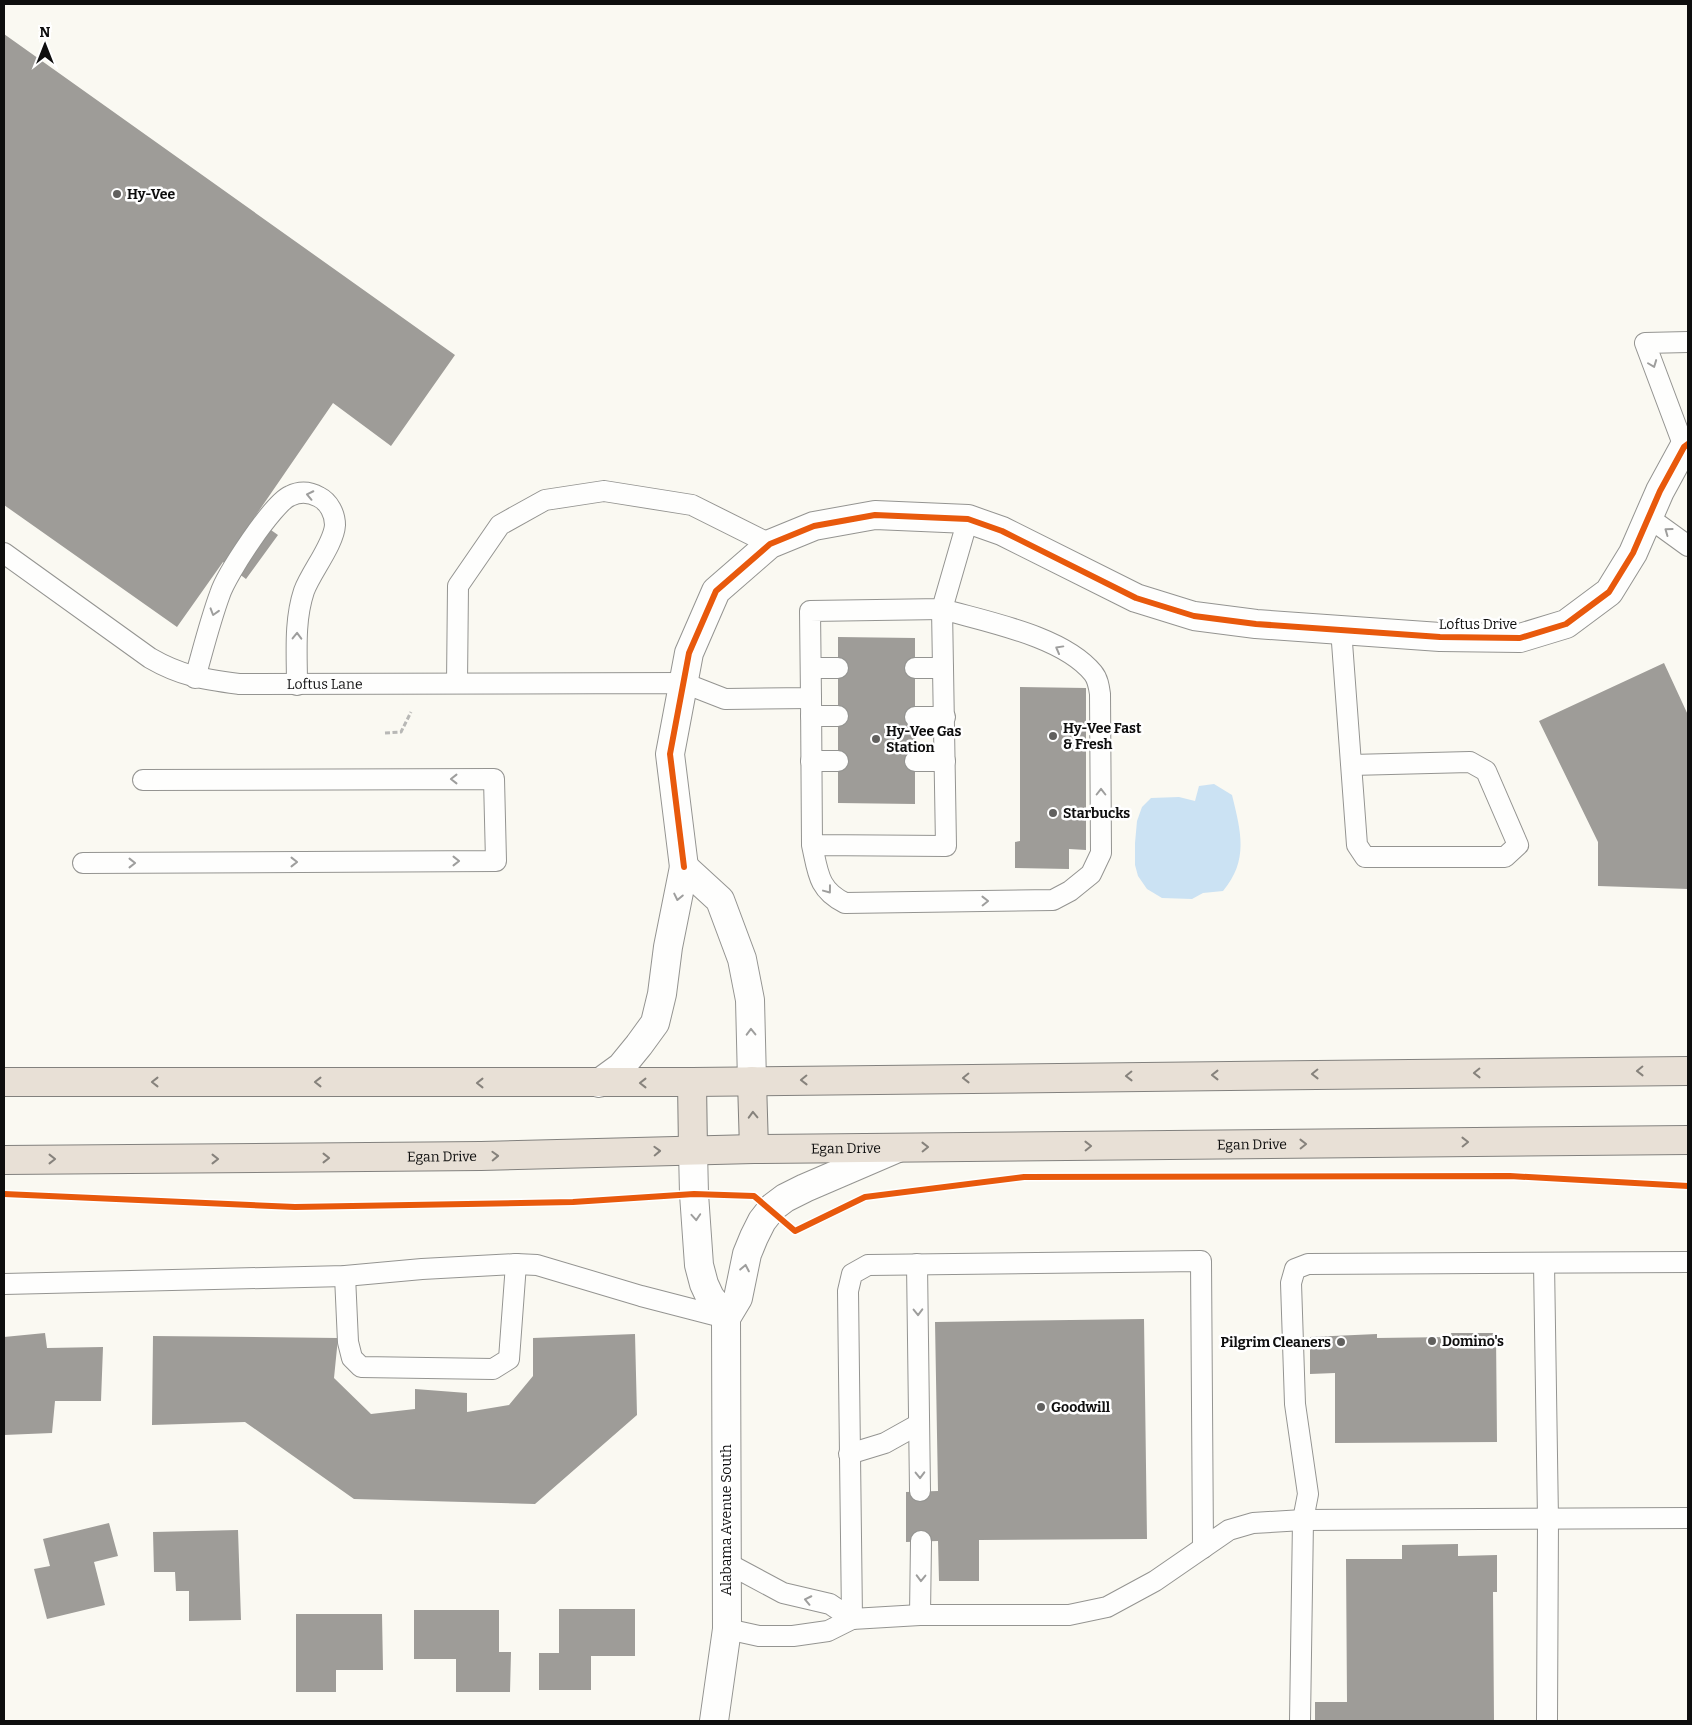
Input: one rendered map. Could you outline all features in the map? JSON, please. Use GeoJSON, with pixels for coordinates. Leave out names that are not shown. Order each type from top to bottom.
{"type":"FeatureCollection","features":[{"type":"Feature","properties":{"kind":"highway"},"geometry":{"type":"LineString","coordinates":[[4,1082],[599,1083],[1688,1071]]}},
{"type":"Feature","properties":{"kind":"highway"},"geometry":{"type":"LineString","coordinates":[[752,1081],[754,1149]]}},
{"type":"Feature","properties":{"kind":"highway"},"geometry":{"type":"LineString","coordinates":[[692,1082],[693,1150]]}},
{"type":"Feature","properties":{"kind":"highway","name":"Egan Drive"},"geometry":{"type":"LineString","coordinates":[[4,1160],[472,1157],[754,1149],[1688,1140]]}},
{"type":"Feature","properties":{"kind":"street","name":"Loftus Drive"},"geometry":{"type":"LineString","coordinates":[[599,1083],[621,1067],[639,1045],[655,1022],[662,994],[668,947],[684,867],[670,754],[689,653],[716,591],[770,544],[814,526],[875,515],[968,519],[1002,531],[1136,598],[1194,616],[1256,624],[1341,628],[1440,637],[1520,638],[1566,624],[1609,592],[1633,553],[1648,517],[1686,445]]}},
{"type":"Feature","properties":{"kind":"street"},"geometry":{"type":"LineString","coordinates":[[684,867],[720,900],[742,960],[750,1000],[752,1081]]}},
{"type":"Feature","properties":{"kind":"street","name":"Alabama Avenue South"},"geometry":{"type":"LineString","coordinates":[[714,1721],[727,1629],[726,1318],[738,1298],[747,1254],[754,1237],[762,1221],[773,1207],[785,1198],[805,1188],[898,1148]]}},
{"type":"Feature","properties":{"kind":"street"},"geometry":{"type":"LineString","coordinates":[[693,1150],[699,1265],[704,1284],[710,1296],[726,1318]]}},
{"type":"Feature","properties":{"kind":"lane"},"geometry":{"type":"LineString","coordinates":[[1686,445],[1644,343],[1688,342]]}},
{"type":"Feature","properties":{"kind":"lane"},"geometry":{"type":"LineString","coordinates":[[457,683],[458,586],[500,525],[545,500],[604,491],[692,505],[770,544]]}},
{"type":"Feature","properties":{"kind":"lane"},"geometry":{"type":"LineString","coordinates":[[195,678],[220,593],[228,576],[276,505],[290,496],[311,493],[322,498],[329,505],[335,526],[330,542],[305,590],[298,616],[297,685]]}},
{"type":"Feature","properties":{"kind":"lane"},"geometry":{"type":"LineString","coordinates":[[1648,517],[1688,546]]}},
{"type":"Feature","properties":{"kind":"lane"},"geometry":{"type":"LineString","coordinates":[[812,845],[946,846],[942,609],[968,519]]}},
{"type":"Feature","properties":{"kind":"lane","name":"Loftus Lane"},"geometry":{"type":"LineString","coordinates":[[4,553],[150,658],[168,668],[195,678],[239,684],[297,685],[684,683]]}},
{"type":"Feature","properties":{"kind":"lane"},"geometry":{"type":"LineString","coordinates":[[942,609],[1035,635],[1077,659],[1096,678],[1100,694],[1101,853],[1091,874],[1070,891],[1053,900],[845,903],[832,896],[820,880],[812,845],[810,611],[942,609]]}},
{"type":"Feature","properties":{"kind":"lane"},"geometry":{"type":"LineString","coordinates":[[1341,628],[1351,765],[1357,844],[1365,857],[1505,857],[1518,844],[1486,771],[1470,762],[1351,765]]}},
{"type":"Feature","properties":{"kind":"lane"},"geometry":{"type":"LineString","coordinates":[[810,668],[838,668]]}},
{"type":"Feature","properties":{"kind":"lane"},"geometry":{"type":"LineString","coordinates":[[915,668],[943,668]]}},
{"type":"Feature","properties":{"kind":"lane"},"geometry":{"type":"LineString","coordinates":[[684,683],[725,699],[810,707],[838,716]]}},
{"type":"Feature","properties":{"kind":"lane"},"geometry":{"type":"LineString","coordinates":[[915,717],[944,717]]}},
{"type":"Feature","properties":{"kind":"lane"},"geometry":{"type":"LineString","coordinates":[[811,761],[838,761]]}},
{"type":"Feature","properties":{"kind":"lane"},"geometry":{"type":"LineString","coordinates":[[915,761],[945,761]]}},
{"type":"Feature","properties":{"kind":"lane"},"geometry":{"type":"LineString","coordinates":[[83,864],[496,861],[494,779],[143,780]]}},
{"type":"Feature","properties":{"kind":"lane"},"geometry":{"type":"LineString","coordinates":[[852,1618],[848,1291],[852,1274],[868,1265],[1201,1261],[1204,1548]]}},
{"type":"Feature","properties":{"kind":"lane"},"geometry":{"type":"LineString","coordinates":[[1544,1262],[1548,1519],[1547,1721]]}},
{"type":"Feature","properties":{"kind":"lane"},"geometry":{"type":"LineString","coordinates":[[1300,1721],[1303,1520],[1308,1494],[1295,1404],[1290,1283],[1294,1269],[1308,1264],[1688,1262]]}},
{"type":"Feature","properties":{"kind":"lane"},"geometry":{"type":"LineString","coordinates":[[4,1284],[345,1276],[422,1269],[516,1264],[537,1265],[641,1296],[726,1318]]}},
{"type":"Feature","properties":{"kind":"lane"},"geometry":{"type":"LineString","coordinates":[[345,1276],[348,1342],[352,1358],[361,1367],[493,1369],[510,1359],[516,1264]]}},
{"type":"Feature","properties":{"kind":"lane"},"geometry":{"type":"LineString","coordinates":[[917,1264],[920,1491]]}},
{"type":"Feature","properties":{"kind":"lane"},"geometry":{"type":"LineString","coordinates":[[849,1454],[885,1443],[919,1424]]}},
{"type":"Feature","properties":{"kind":"lane"},"geometry":{"type":"LineString","coordinates":[[727,1629],[759,1636],[793,1636],[828,1631],[852,1618],[920,1615],[1069,1615],[1107,1607],[1154,1581],[1229,1530],[1253,1523],[1303,1520],[1688,1518]]}},
{"type":"Feature","properties":{"kind":"lane"},"geometry":{"type":"LineString","coordinates":[[920,1615],[922,1541]]}},
{"type":"Feature","properties":{"kind":"lane"},"geometry":{"type":"LineString","coordinates":[[727,1563],[783,1593],[830,1604],[852,1618]]}},
{"type":"Feature","properties":{"kind":"path"},"geometry":{"type":"LineString","coordinates":[[385,733],[400,732],[411,711]]}},
{"type":"Feature","properties":{"kind":"water"},"geometry":{"type":"Polygon","coordinates":[[[1214,784],[1232,795],[1241,845],[1237,868],[1223,891],[1203,893],[1192,899],[1162,898],[1147,889],[1138,876],[1135,865],[1137,821],[1142,807],[1151,798],[1179,797],[1195,801],[1199,786],[1214,784]]]}},
{"type":"Feature","properties":{"kind":"building","name":"Hy-Vee"},"geometry":{"type":"Polygon","coordinates":[[[4,34],[455,355],[391,446],[333,403],[254,518],[278,535],[246,579],[223,562],[177,627],[4,505],[4,34]]]}},
{"type":"Feature","properties":{"kind":"building","name":"Hy-Vee Gas Station"},"geometry":{"type":"Polygon","coordinates":[[[838,637],[915,638],[915,804],[838,803],[838,637]]]}},
{"type":"Feature","properties":{"kind":"building"},"geometry":{"type":"Polygon","coordinates":[[[1664,663],[1688,715],[1688,889],[1598,886],[1598,842],[1539,721],[1664,663]]]}},
{"type":"Feature","properties":{"kind":"building"},"geometry":{"type":"Polygon","coordinates":[[[1020,687],[1086,688],[1086,850],[1069,849],[1069,869],[1015,868],[1015,842],[1020,841],[1020,687]]]}},
{"type":"Feature","properties":{"kind":"building","name":"Goodwill"},"geometry":{"type":"Polygon","coordinates":[[[1144,1319],[1147,1539],[979,1540],[979,1581],[939,1581],[938,1541],[906,1542],[906,1492],[938,1491],[935,1322],[1144,1319]]]}},
{"type":"Feature","properties":{"kind":"building"},"geometry":{"type":"Polygon","coordinates":[[[45,1333],[47,1348],[103,1347],[101,1401],[55,1401],[52,1433],[4,1435],[4,1337],[45,1333]]]}},
{"type":"Feature","properties":{"kind":"building"},"geometry":{"type":"Polygon","coordinates":[[[1451,1333],[1496,1333],[1497,1442],[1335,1443],[1335,1373],[1310,1374],[1310,1337],[1377,1334],[1377,1338],[1452,1337],[1451,1333]]]}},
{"type":"Feature","properties":{"kind":"building"},"geometry":{"type":"Polygon","coordinates":[[[635,1334],[637,1415],[535,1504],[354,1499],[245,1422],[152,1425],[153,1336],[338,1338],[334,1378],[371,1414],[415,1409],[415,1389],[467,1393],[467,1412],[509,1405],[533,1376],[533,1338],[635,1334]]]}},
{"type":"Feature","properties":{"kind":"building"},"geometry":{"type":"Polygon","coordinates":[[[109,1523],[118,1556],[94,1562],[105,1605],[47,1619],[34,1569],[50,1566],[43,1539],[109,1523]]]}},
{"type":"Feature","properties":{"kind":"building"},"geometry":{"type":"Polygon","coordinates":[[[238,1530],[241,1620],[189,1621],[189,1591],[176,1591],[175,1572],[154,1572],[153,1532],[238,1530]]]}},
{"type":"Feature","properties":{"kind":"building"},"geometry":{"type":"Polygon","coordinates":[[[1458,1544],[1458,1556],[1497,1555],[1497,1592],[1493,1592],[1494,1721],[1315,1721],[1315,1702],[1347,1702],[1346,1559],[1402,1559],[1402,1545],[1458,1544]]]}},
{"type":"Feature","properties":{"kind":"building"},"geometry":{"type":"Polygon","coordinates":[[[559,1609],[635,1609],[635,1656],[591,1656],[591,1690],[539,1690],[539,1653],[559,1653],[559,1609]]]}},
{"type":"Feature","properties":{"kind":"building"},"geometry":{"type":"Polygon","coordinates":[[[414,1610],[499,1610],[499,1652],[511,1652],[510,1692],[456,1692],[456,1659],[414,1659],[414,1610]]]}},
{"type":"Feature","properties":{"kind":"building"},"geometry":{"type":"Polygon","coordinates":[[[296,1614],[382,1614],[383,1670],[336,1670],[336,1692],[296,1692],[296,1614]]]}},
{"type":"Feature","properties":{"kind":"cycle path"},"geometry":{"type":"LineString","coordinates":[[684,867],[670,754],[689,653],[716,591],[770,544],[814,526],[875,515],[968,519],[1002,531],[1136,598],[1194,616],[1256,624],[1440,637],[1520,638],[1566,624],[1609,592],[1633,553],[1660,491],[1684,447],[1688,444]]}},
{"type":"Feature","properties":{"kind":"cycle path"},"geometry":{"type":"LineString","coordinates":[[4,1194],[295,1207],[573,1202],[694,1194],[754,1196],[795,1231],[865,1197],[1024,1177],[1510,1176],[1688,1186]]}},
{"type":"Feature","properties":{"kind":"place","name":"Hy-Vee"},"geometry":{"type":"Point","coordinates":[117,194]}},
{"type":"Feature","properties":{"kind":"place","name":"Hy-Vee Fast & Fresh"},"geometry":{"type":"Point","coordinates":[1053,736]}},
{"type":"Feature","properties":{"kind":"place","name":"Hy-Vee Gas Station"},"geometry":{"type":"Point","coordinates":[876,739]}},
{"type":"Feature","properties":{"kind":"place","name":"Starbucks"},"geometry":{"type":"Point","coordinates":[1053,813]}},
{"type":"Feature","properties":{"kind":"place","name":"Domino's"},"geometry":{"type":"Point","coordinates":[1432,1341]}},
{"type":"Feature","properties":{"kind":"place","name":"Pilgrim Cleaners"},"geometry":{"type":"Point","coordinates":[1341,1342]}},
{"type":"Feature","properties":{"kind":"place","name":"Goodwill"},"geometry":{"type":"Point","coordinates":[1041,1407]}}]}
